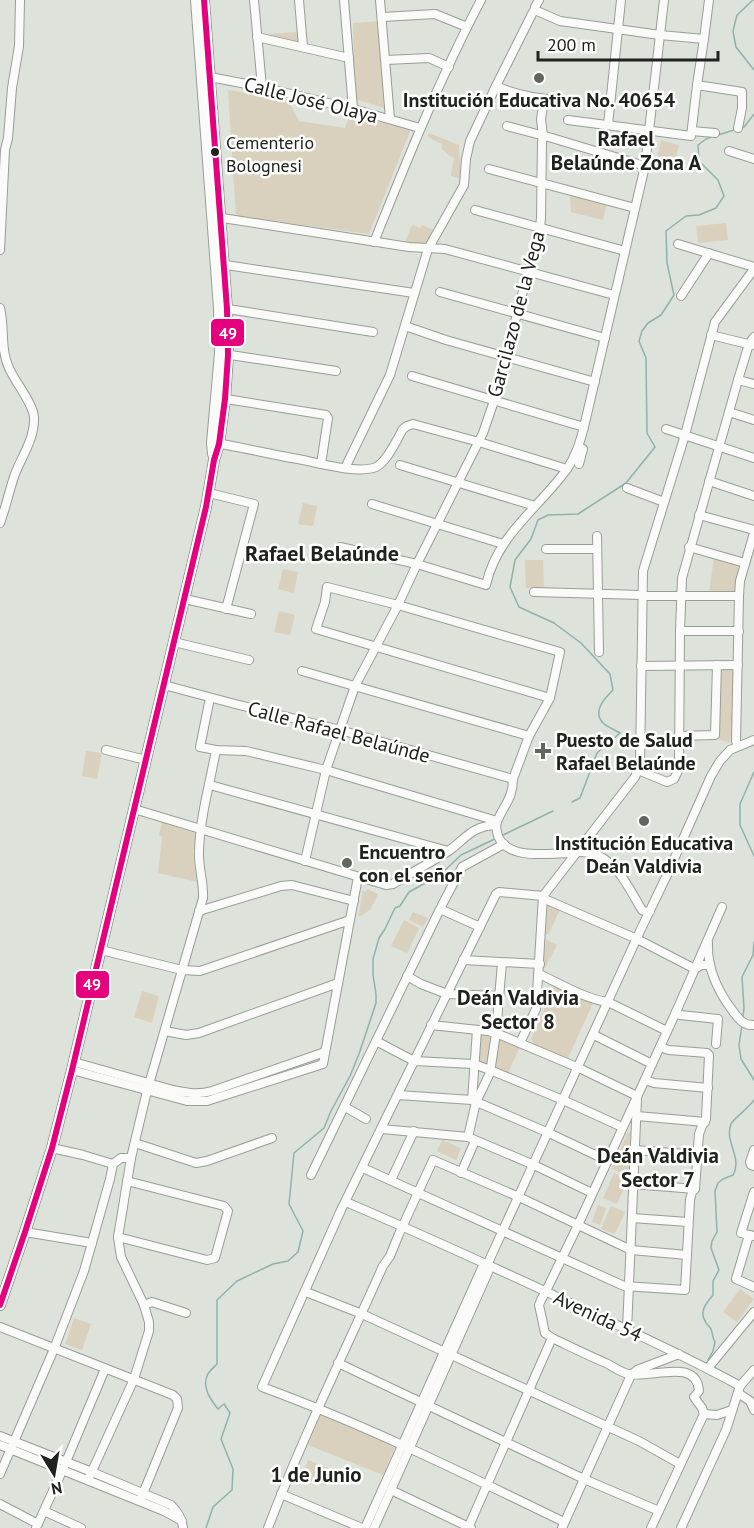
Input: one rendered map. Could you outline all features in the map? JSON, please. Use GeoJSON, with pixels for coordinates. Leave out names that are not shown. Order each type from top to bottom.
{"type":"FeatureCollection","features":[{"type":"Feature","properties":{"kind":"main road"},"geometry":{"type":"LineString","coordinates":[[196,0],[206,76]]}},
{"type":"Feature","properties":{"kind":"main road"},"geometry":{"type":"LineString","coordinates":[[0,1305],[52,1148],[209,493],[224,354],[223,308],[206,76],[204,0]]}},
{"type":"Feature","properties":{"kind":"street"},"geometry":{"type":"LineString","coordinates":[[0,250],[5,150],[19,46],[20,0]]}},
{"type":"Feature","properties":{"kind":"street"},"geometry":{"type":"LineString","coordinates":[[254,0],[261,87]]}},
{"type":"Feature","properties":{"kind":"street"},"geometry":{"type":"LineString","coordinates":[[299,0],[303,47]]}},
{"type":"Feature","properties":{"kind":"street"},"geometry":{"type":"LineString","coordinates":[[344,0],[353,109]]}},
{"type":"Feature","properties":{"kind":"street"},"geometry":{"type":"LineString","coordinates":[[380,0],[390,119]]}},
{"type":"Feature","properties":{"kind":"street"},"geometry":{"type":"LineString","coordinates":[[374,242],[420,128],[481,0]]}},
{"type":"Feature","properties":{"kind":"street"},"geometry":{"type":"LineString","coordinates":[[608,125],[621,0]]}},
{"type":"Feature","properties":{"kind":"street"},"geometry":{"type":"LineString","coordinates":[[340,547],[417,564],[486,585],[494,560],[503,544],[567,469],[579,447],[585,427],[645,166],[664,0]]}},
{"type":"Feature","properties":{"kind":"street"},"geometry":{"type":"LineString","coordinates":[[568,120],[691,136],[709,0]]}},
{"type":"Feature","properties":{"kind":"street"},"geometry":{"type":"LineString","coordinates":[[345,468],[390,375],[428,249],[464,185],[470,141],[495,86],[536,7],[560,21],[704,39]]}},
{"type":"Feature","properties":{"kind":"street"},"geometry":{"type":"LineString","coordinates":[[382,17],[435,14],[467,27]]}},
{"type":"Feature","properties":{"kind":"street"},"geometry":{"type":"LineString","coordinates":[[257,37],[349,58]]}},
{"type":"Feature","properties":{"kind":"street"},"geometry":{"type":"LineString","coordinates":[[386,60],[429,58],[449,67]]}},
{"type":"Feature","properties":{"kind":"street","name":"Calle José Olaya"},"geometry":{"type":"LineString","coordinates":[[206,76],[353,109],[420,128]]}},
{"type":"Feature","properties":{"kind":"street"},"geometry":{"type":"LineString","coordinates":[[697,85],[742,92],[738,128]]}},
{"type":"Feature","properties":{"kind":"street"},"geometry":{"type":"LineString","coordinates":[[495,86],[513,94],[570,102]]}},
{"type":"Feature","properties":{"kind":"street","name":"Garcilazo de la Vega"},"geometry":{"type":"LineString","coordinates":[[305,861],[326,770],[355,686],[378,646],[479,442],[494,400],[540,227],[543,136],[541,119],[544,99]]}},
{"type":"Feature","properties":{"kind":"street"},"geometry":{"type":"LineString","coordinates":[[507,126],[645,166]]}},
{"type":"Feature","properties":{"kind":"street"},"geometry":{"type":"LineString","coordinates":[[692,131],[715,134]]}},
{"type":"Feature","properties":{"kind":"street"},"geometry":{"type":"LineString","coordinates":[[729,151],[754,159]]}},
{"type":"Feature","properties":{"kind":"street"},"geometry":{"type":"LineString","coordinates":[[489,169],[635,208]]}},
{"type":"Feature","properties":{"kind":"street"},"geometry":{"type":"LineString","coordinates":[[475,210],[625,251]]}},
{"type":"Feature","properties":{"kind":"street"},"geometry":{"type":"LineString","coordinates":[[217,217],[374,242],[445,249],[614,295]]}},
{"type":"Feature","properties":{"kind":"street"},"geometry":{"type":"LineString","coordinates":[[520,1043],[536,1009],[543,896],[635,777],[640,765],[643,571],[685,435],[715,322],[754,268],[678,244]]}},
{"type":"Feature","properties":{"kind":"street"},"geometry":{"type":"LineString","coordinates":[[681,296],[709,254]]}},
{"type":"Feature","properties":{"kind":"street"},"geometry":{"type":"LineString","coordinates":[[220,265],[414,293]]}},
{"type":"Feature","properties":{"kind":"street"},"geometry":{"type":"LineString","coordinates":[[440,292],[605,338]]}},
{"type":"Feature","properties":{"kind":"street"},"geometry":{"type":"LineString","coordinates":[[0,308],[5,358],[34,417],[28,446],[16,472],[0,523]]}},
{"type":"Feature","properties":{"kind":"street"},"geometry":{"type":"LineString","coordinates":[[223,308],[373,332]]}},
{"type":"Feature","properties":{"kind":"street"},"geometry":{"type":"LineString","coordinates":[[405,326],[446,340],[595,382]]}},
{"type":"Feature","properties":{"kind":"street"},"geometry":{"type":"LineString","coordinates":[[638,770],[668,782],[674,779],[680,765],[682,578],[738,380],[752,342],[711,334]]}},
{"type":"Feature","properties":{"kind":"street"},"geometry":{"type":"LineString","coordinates":[[224,354],[336,372]]}},
{"type":"Feature","properties":{"kind":"street"},"geometry":{"type":"LineString","coordinates":[[412,376],[585,427]]}},
{"type":"Feature","properties":{"kind":"street"},"geometry":{"type":"LineString","coordinates":[[738,380],[754,384]]}},
{"type":"Feature","properties":{"kind":"street"},"geometry":{"type":"LineString","coordinates":[[221,398],[326,415],[328,418],[321,464]]}},
{"type":"Feature","properties":{"kind":"street"},"geometry":{"type":"LineString","coordinates":[[729,412],[754,420]]}},
{"type":"Feature","properties":{"kind":"street"},"geometry":{"type":"LineString","coordinates":[[216,443],[321,464],[365,469],[376,467],[383,462],[403,429],[412,424],[567,469]]}},
{"type":"Feature","properties":{"kind":"street"},"geometry":{"type":"LineString","coordinates":[[666,429],[754,458]]}},
{"type":"Feature","properties":{"kind":"street"},"geometry":{"type":"LineString","coordinates":[[579,447],[583,449],[579,464]]}},
{"type":"Feature","properties":{"kind":"street"},"geometry":{"type":"LineString","coordinates":[[400,465],[536,506]]}},
{"type":"Feature","properties":{"kind":"street"},"geometry":{"type":"LineString","coordinates":[[709,481],[754,496]]}},
{"type":"Feature","properties":{"kind":"street"},"geometry":{"type":"LineString","coordinates":[[627,488],[664,502]]}},
{"type":"Feature","properties":{"kind":"street"},"geometry":{"type":"LineString","coordinates":[[209,493],[254,504],[226,609]]}},
{"type":"Feature","properties":{"kind":"street"},"geometry":{"type":"LineString","coordinates":[[372,504],[503,544]]}},
{"type":"Feature","properties":{"kind":"street"},"geometry":{"type":"LineString","coordinates":[[699,515],[754,532],[740,581],[736,741],[738,746]]}},
{"type":"Feature","properties":{"kind":"street"},"geometry":{"type":"LineString","coordinates":[[597,536],[599,652]]}},
{"type":"Feature","properties":{"kind":"street"},"geometry":{"type":"LineString","coordinates":[[690,547],[745,563]]}},
{"type":"Feature","properties":{"kind":"street"},"geometry":{"type":"LineString","coordinates":[[546,549],[597,549]]}},
{"type":"Feature","properties":{"kind":"street"},"geometry":{"type":"LineString","coordinates":[[442,905],[462,867],[499,832],[513,779],[529,736],[550,698],[560,652],[327,587],[325,602],[316,629],[550,698]]}},
{"type":"Feature","properties":{"kind":"street"},"geometry":{"type":"LineString","coordinates":[[534,592],[646,596],[739,596]]}},
{"type":"Feature","properties":{"kind":"street"},"geometry":{"type":"LineString","coordinates":[[184,599],[251,614]]}},
{"type":"Feature","properties":{"kind":"street"},"geometry":{"type":"LineString","coordinates":[[680,631],[739,631]]}},
{"type":"Feature","properties":{"kind":"street"},"geometry":{"type":"LineString","coordinates":[[174,642],[249,660]]}},
{"type":"Feature","properties":{"kind":"street"},"geometry":{"type":"LineString","coordinates":[[679,736],[715,735],[717,665]]}},
{"type":"Feature","properties":{"kind":"street"},"geometry":{"type":"LineString","coordinates":[[641,666],[738,665]]}},
{"type":"Feature","properties":{"kind":"street"},"geometry":{"type":"LineString","coordinates":[[302,671],[529,736]]}},
{"type":"Feature","properties":{"kind":"street","name":"Calle Rafael Belaúnde"},"geometry":{"type":"LineString","coordinates":[[164,686],[340,729],[513,779]]}},
{"type":"Feature","properties":{"kind":"street"},"geometry":{"type":"LineString","coordinates":[[210,698],[200,747],[246,751],[326,770],[490,820],[499,832],[522,853],[577,851],[596,855],[614,866],[642,904],[642,910],[645,912],[650,910]]}},
{"type":"Feature","properties":{"kind":"street"},"geometry":{"type":"LineString","coordinates":[[281,1494],[364,1528],[406,1446],[482,1268],[487,1265],[504,1231],[711,776],[725,754],[754,740]]}},
{"type":"Feature","properties":{"kind":"street"},"geometry":{"type":"LineString","coordinates":[[106,750],[146,760]]}},
{"type":"Feature","properties":{"kind":"street"},"geometry":{"type":"LineString","coordinates":[[90,1476],[134,1379],[149,1331],[144,1305],[121,1257],[118,1237],[131,1158],[148,1087],[203,898],[204,887],[198,861],[201,829],[216,750]]}},
{"type":"Feature","properties":{"kind":"street"},"geometry":{"type":"LineString","coordinates":[[210,784],[448,851]]}},
{"type":"Feature","properties":{"kind":"street"},"geometry":{"type":"LineString","coordinates":[[134,809],[386,885],[393,884],[448,851],[481,826],[499,832]]}},
{"type":"Feature","properties":{"kind":"street"},"geometry":{"type":"LineString","coordinates":[[73,1066],[148,1087],[187,1101],[207,1101],[323,1064],[358,877]]}},
{"type":"Feature","properties":{"kind":"street"},"geometry":{"type":"LineString","coordinates":[[200,911],[281,886],[292,885],[354,901]]}},
{"type":"Feature","properties":{"kind":"street"},"geometry":{"type":"LineString","coordinates":[[679,1354],[637,1370],[631,1375],[563,1525],[406,1446],[319,1408],[262,1387],[346,1202],[496,894],[499,892],[543,896],[547,900],[637,939],[695,969]]}},
{"type":"Feature","properties":{"kind":"street"},"geometry":{"type":"LineString","coordinates":[[642,904],[658,894]]}},
{"type":"Feature","properties":{"kind":"street"},"geometry":{"type":"LineString","coordinates":[[641,929],[642,904]]}},
{"type":"Feature","properties":{"kind":"street"},"geometry":{"type":"LineString","coordinates":[[651,1528],[704,1414],[694,1397],[699,1391],[696,1379],[676,1372],[631,1375],[552,1338],[545,1333],[540,1305],[608,1161],[722,907]]}},
{"type":"Feature","properties":{"kind":"street"},"geometry":{"type":"LineString","coordinates":[[311,1175],[440,909],[480,927]]}},
{"type":"Feature","properties":{"kind":"street"},"geometry":{"type":"LineString","coordinates":[[101,950],[182,970],[200,971],[350,920]]}},
{"type":"Feature","properties":{"kind":"street"},"geometry":{"type":"LineString","coordinates":[[708,937],[710,965],[720,993],[742,1022],[748,1025],[754,1024]]}},
{"type":"Feature","properties":{"kind":"street"},"geometry":{"type":"LineString","coordinates":[[463,960],[539,969],[578,992],[608,1002],[667,1031]]}},
{"type":"Feature","properties":{"kind":"street"},"geometry":{"type":"LineString","coordinates":[[474,1101],[490,1070],[496,1033],[502,963]]}},
{"type":"Feature","properties":{"kind":"street"},"geometry":{"type":"LineString","coordinates":[[695,969],[701,965],[710,965]]}},
{"type":"Feature","properties":{"kind":"street"},"geometry":{"type":"LineString","coordinates":[[407,976],[447,994],[499,996]]}},
{"type":"Feature","properties":{"kind":"street"},"geometry":{"type":"LineString","coordinates":[[165,1031],[186,1035],[199,1033],[338,983]]}},
{"type":"Feature","properties":{"kind":"street"},"geometry":{"type":"LineString","coordinates":[[676,1012],[680,1015],[718,1019],[716,1044]]}},
{"type":"Feature","properties":{"kind":"street"},"geometry":{"type":"LineString","coordinates":[[431,1025],[496,1033],[579,1068],[637,1096]]}},
{"type":"Feature","properties":{"kind":"street"},"geometry":{"type":"LineString","coordinates":[[461,1173],[472,1139],[477,1030]]}},
{"type":"Feature","properties":{"kind":"street"},"geometry":{"type":"LineString","coordinates":[[594,1035],[652,1064]]}},
{"type":"Feature","properties":{"kind":"street"},"geometry":{"type":"LineString","coordinates":[[376,1041],[414,1061],[474,1064],[622,1127]]}},
{"type":"Feature","properties":{"kind":"street"},"geometry":{"type":"LineString","coordinates":[[363,1168],[624,1286],[685,1290],[690,1200],[695,1189],[699,1134],[705,1122],[709,1053],[669,1050],[660,1047]]}},
{"type":"Feature","properties":{"kind":"street"},"geometry":{"type":"LineString","coordinates":[[148,1087],[188,1094],[204,1093],[325,1052]]}},
{"type":"Feature","properties":{"kind":"street"},"geometry":{"type":"LineString","coordinates":[[645,1080],[708,1088]]}},
{"type":"Feature","properties":{"kind":"street"},"geometry":{"type":"LineString","coordinates":[[399,1095],[474,1101],[608,1161]]}},
{"type":"Feature","properties":{"kind":"street"},"geometry":{"type":"LineString","coordinates":[[627,1330],[637,1096]]}},
{"type":"Feature","properties":{"kind":"street"},"geometry":{"type":"LineString","coordinates":[[345,1107],[366,1119]]}},
{"type":"Feature","properties":{"kind":"street"},"geometry":{"type":"LineString","coordinates":[[637,1116],[705,1122]]}},
{"type":"Feature","properties":{"kind":"street"},"geometry":{"type":"LineString","coordinates":[[382,1129],[472,1139],[592,1192]]}},
{"type":"Feature","properties":{"kind":"street"},"geometry":{"type":"LineString","coordinates":[[391,1180],[414,1131]]}},
{"type":"Feature","properties":{"kind":"street"},"geometry":{"type":"LineString","coordinates":[[135,1143],[196,1163],[272,1138]]}},
{"type":"Feature","properties":{"kind":"street"},"geometry":{"type":"LineString","coordinates":[[52,1148],[113,1164]]}},
{"type":"Feature","properties":{"kind":"street"},"geometry":{"type":"LineString","coordinates":[[635,1150],[698,1155]]}},
{"type":"Feature","properties":{"kind":"street"},"geometry":{"type":"LineString","coordinates":[[754,1150],[750,1163],[754,1166]]}},
{"type":"Feature","properties":{"kind":"street"},"geometry":{"type":"LineString","coordinates":[[0,1474],[84,1271],[111,1179],[113,1164],[121,1158],[131,1158]]}},
{"type":"Feature","properties":{"kind":"street"},"geometry":{"type":"LineString","coordinates":[[268,1528],[338,1363],[433,1160],[519,1197],[631,1250],[687,1255]]}},
{"type":"Feature","properties":{"kind":"street"},"geometry":{"type":"LineString","coordinates":[[118,1237],[207,1260],[215,1258],[228,1211],[224,1206],[127,1181]]}},
{"type":"Feature","properties":{"kind":"street"},"geometry":{"type":"LineString","coordinates":[[633,1184],[695,1189]]}},
{"type":"Feature","properties":{"kind":"street"},"geometry":{"type":"LineString","coordinates":[[753,1198],[741,1233],[751,1236],[736,1279],[754,1287]]}},
{"type":"Feature","properties":{"kind":"street","name":"Avenida 54"},"geometry":{"type":"LineString","coordinates":[[346,1202],[403,1226],[708,1368],[739,1389],[750,1401],[754,1410]]}},
{"type":"Feature","properties":{"kind":"street"},"geometry":{"type":"LineString","coordinates":[[632,1218],[688,1222]]}},
{"type":"Feature","properties":{"kind":"street"},"geometry":{"type":"LineString","coordinates":[[26,1232],[92,1243]]}},
{"type":"Feature","properties":{"kind":"street"},"geometry":{"type":"LineString","coordinates":[[306,1292],[362,1314],[639,1441],[680,1464]]}},
{"type":"Feature","properties":{"kind":"street"},"geometry":{"type":"LineString","coordinates":[[144,1305],[152,1302],[186,1313]]}},
{"type":"Feature","properties":{"kind":"street"},"geometry":{"type":"LineString","coordinates":[[708,1368],[754,1312]]}},
{"type":"Feature","properties":{"kind":"street"},"geometry":{"type":"LineString","coordinates":[[1,1330],[134,1379],[173,1395],[177,1399],[178,1408],[141,1497]]}},
{"type":"Feature","properties":{"kind":"street"},"geometry":{"type":"LineString","coordinates":[[391,1490],[469,1528],[552,1338]]}},
{"type":"Feature","properties":{"kind":"street"},"geometry":{"type":"LineString","coordinates":[[338,1363],[584,1479],[659,1511]]}},
{"type":"Feature","properties":{"kind":"street"},"geometry":{"type":"LineString","coordinates":[[0,1504],[37,1526],[65,1466],[105,1369]]}},
{"type":"Feature","properties":{"kind":"street"},"geometry":{"type":"LineString","coordinates":[[681,1528],[726,1430],[739,1389],[754,1370]]}},
{"type":"Feature","properties":{"kind":"street"},"geometry":{"type":"LineString","coordinates":[[704,1414],[717,1414],[732,1410]]}},
{"type":"Feature","properties":{"kind":"street"},"geometry":{"type":"LineString","coordinates":[[0,1436],[12,1445],[141,1497],[183,1525]]}},
{"type":"Feature","properties":{"kind":"street"},"geometry":{"type":"LineString","coordinates":[[0,1444],[12,1445]]}},
{"type":"Feature","properties":{"kind":"street"},"geometry":{"type":"LineString","coordinates":[[374,1528],[391,1490],[406,1446]]}},
{"type":"Feature","properties":{"kind":"street"},"geometry":{"type":"LineString","coordinates":[[44,1511],[81,1528]]}},
{"type":"Feature","properties":{"kind":"shaded area"},"geometry":{"type":"Polygon","coordinates":[[[381,21],[384,108],[355,99],[353,23],[381,21]]]}},
{"type":"Feature","properties":{"kind":"shaded area"},"geometry":{"type":"Polygon","coordinates":[[[298,32],[299,43],[268,34],[298,32]]]}},
{"type":"Feature","properties":{"kind":"shaded area"},"geometry":{"type":"Polygon","coordinates":[[[228,90],[288,100],[299,121],[345,128],[349,116],[411,129],[369,234],[236,216],[228,90]]]}},
{"type":"Feature","properties":{"kind":"shaded area"},"geometry":{"type":"Polygon","coordinates":[[[429,133],[459,145],[461,179],[451,176],[454,158],[442,149],[442,144],[428,137],[429,133]]]}},
{"type":"Feature","properties":{"kind":"shaded area"},"geometry":{"type":"Polygon","coordinates":[[[661,140],[679,145],[673,170],[655,166],[661,140]]]}},
{"type":"Feature","properties":{"kind":"shaded area"},"geometry":{"type":"Polygon","coordinates":[[[570,195],[607,204],[603,220],[571,212],[570,195]]]}},
{"type":"Feature","properties":{"kind":"shaded area"},"geometry":{"type":"Polygon","coordinates":[[[726,223],[728,240],[698,243],[696,226],[726,223]]]}},
{"type":"Feature","properties":{"kind":"shaded area"},"geometry":{"type":"Polygon","coordinates":[[[412,225],[420,228],[422,225],[436,231],[424,245],[405,242],[412,225]]]}},
{"type":"Feature","properties":{"kind":"shaded area"},"geometry":{"type":"Polygon","coordinates":[[[303,503],[317,506],[313,526],[298,524],[303,503]]]}},
{"type":"Feature","properties":{"kind":"shaded area"},"geometry":{"type":"Polygon","coordinates":[[[714,558],[739,566],[735,580],[735,593],[709,593],[714,558]]]}},
{"type":"Feature","properties":{"kind":"shaded area"},"geometry":{"type":"Polygon","coordinates":[[[525,560],[543,560],[544,587],[526,588],[525,560]]]}},
{"type":"Feature","properties":{"kind":"shaded area"},"geometry":{"type":"Polygon","coordinates":[[[283,569],[298,572],[294,593],[278,589],[283,569]]]}},
{"type":"Feature","properties":{"kind":"shaded area"},"geometry":{"type":"Polygon","coordinates":[[[279,611],[295,615],[290,635],[274,632],[279,611]]]}},
{"type":"Feature","properties":{"kind":"shaded area"},"geometry":{"type":"Polygon","coordinates":[[[720,668],[733,668],[732,735],[729,743],[716,738],[720,668]]]}},
{"type":"Feature","properties":{"kind":"shaded area"},"geometry":{"type":"Polygon","coordinates":[[[86,751],[102,753],[97,779],[82,776],[86,751]]]}},
{"type":"Feature","properties":{"kind":"shaded area"},"geometry":{"type":"Polygon","coordinates":[[[162,822],[194,833],[196,836],[193,852],[197,882],[158,873],[162,837],[159,835],[162,822]]]}},
{"type":"Feature","properties":{"kind":"shaded area"},"geometry":{"type":"Polygon","coordinates":[[[367,889],[378,894],[371,909],[358,916],[363,891],[366,892],[367,889]]]}},
{"type":"Feature","properties":{"kind":"shaded area"},"geometry":{"type":"Polygon","coordinates":[[[547,905],[560,909],[548,935],[546,934],[547,905]]]}},
{"type":"Feature","properties":{"kind":"shaded area"},"geometry":{"type":"Polygon","coordinates":[[[413,912],[428,918],[423,927],[409,920],[413,912]]]}},
{"type":"Feature","properties":{"kind":"shaded area"},"geometry":{"type":"Polygon","coordinates":[[[404,920],[419,928],[407,953],[391,946],[404,920]]]}},
{"type":"Feature","properties":{"kind":"shaded area"},"geometry":{"type":"Polygon","coordinates":[[[546,940],[557,945],[545,968],[542,967],[546,940]]]}},
{"type":"Feature","properties":{"kind":"shaded area"},"geometry":{"type":"Polygon","coordinates":[[[554,987],[593,1003],[568,1058],[532,1043],[531,1039],[554,987]]]}},
{"type":"Feature","properties":{"kind":"shaded area"},"geometry":{"type":"Polygon","coordinates":[[[142,991],[159,996],[152,1023],[134,1017],[142,991]]]}},
{"type":"Feature","properties":{"kind":"shaded area"},"geometry":{"type":"Polygon","coordinates":[[[480,1032],[493,1036],[488,1066],[478,1063],[480,1032]]]}},
{"type":"Feature","properties":{"kind":"shaded area"},"geometry":{"type":"Polygon","coordinates":[[[499,1039],[520,1047],[508,1073],[494,1068],[499,1039]]]}},
{"type":"Feature","properties":{"kind":"shaded area"},"geometry":{"type":"Polygon","coordinates":[[[628,1132],[632,1134],[629,1176],[612,1169],[628,1132]]]}},
{"type":"Feature","properties":{"kind":"shaded area"},"geometry":{"type":"Polygon","coordinates":[[[442,1140],[461,1148],[456,1160],[437,1151],[442,1140]]]}},
{"type":"Feature","properties":{"kind":"shaded area"},"geometry":{"type":"Polygon","coordinates":[[[614,1173],[628,1179],[617,1204],[603,1198],[614,1173]]]}},
{"type":"Feature","properties":{"kind":"shaded area"},"geometry":{"type":"Polygon","coordinates":[[[598,1205],[606,1208],[600,1225],[592,1222],[598,1205]]]}},
{"type":"Feature","properties":{"kind":"shaded area"},"geometry":{"type":"Polygon","coordinates":[[[611,1206],[625,1212],[615,1234],[601,1229],[611,1206]]]}},
{"type":"Feature","properties":{"kind":"shaded area"},"geometry":{"type":"Polygon","coordinates":[[[740,1289],[754,1299],[737,1322],[723,1312],[740,1289]]]}},
{"type":"Feature","properties":{"kind":"shaded area"},"geometry":{"type":"Polygon","coordinates":[[[74,1318],[91,1324],[82,1350],[65,1344],[74,1318]]]}},
{"type":"Feature","properties":{"kind":"shaded area"},"geometry":{"type":"Polygon","coordinates":[[[321,1415],[395,1447],[383,1475],[308,1445],[321,1415]]]}},
{"type":"Feature","properties":{"kind":"shaded area"},"geometry":{"type":"Polygon","coordinates":[[[308,1460],[333,1470],[326,1486],[302,1477],[308,1460]]]}},
{"type":"Feature","properties":{"kind":"waterway"},"geometry":{"type":"LineString","coordinates":[[753,0],[737,15],[733,31],[736,47],[754,70]]}},
{"type":"Feature","properties":{"kind":"waterway"},"geometry":{"type":"LineString","coordinates":[[741,128],[754,114]]}},
{"type":"Feature","properties":{"kind":"waterway"},"geometry":{"type":"LineString","coordinates":[[718,135],[734,130]]}},
{"type":"Feature","properties":{"kind":"waterway"},"geometry":{"type":"LineString","coordinates":[[572,802],[580,798],[597,753],[620,733],[603,723],[599,714],[601,705],[613,690],[610,674],[581,643],[554,623],[519,607],[510,587],[515,560],[531,539],[538,520],[548,515],[578,514],[626,483],[655,447],[647,433],[646,358],[639,341],[648,323],[661,315],[674,295],[667,263],[666,231],[686,216],[699,215],[716,208],[724,196],[718,180],[699,161],[698,145],[714,136]]}},
{"type":"Feature","properties":{"kind":"waterway"},"geometry":{"type":"LineString","coordinates":[[754,772],[740,804],[740,825],[754,856]]}},
{"type":"Feature","properties":{"kind":"waterway"},"geometry":{"type":"LineString","coordinates":[[501,836],[553,811]]}},
{"type":"Feature","properties":{"kind":"waterway"},"geometry":{"type":"LineString","coordinates":[[206,1528],[213,1507],[232,1490],[233,1469],[221,1439],[230,1413],[224,1404],[218,1409],[206,1389],[208,1374],[217,1364],[217,1300],[237,1281],[273,1264],[288,1261],[298,1252],[303,1231],[289,1204],[294,1153],[324,1128],[350,1076],[376,1003],[373,959],[379,938],[395,908],[400,906],[409,892],[440,875],[461,855],[497,838]]}},
{"type":"Feature","properties":{"kind":"waterway"},"geometry":{"type":"LineString","coordinates":[[743,1017],[742,977],[753,955],[754,942]]}},
{"type":"Feature","properties":{"kind":"waterway"},"geometry":{"type":"LineString","coordinates":[[742,1025],[739,1045],[741,1059],[754,1080]]}},
{"type":"Feature","properties":{"kind":"waterway"},"geometry":{"type":"LineString","coordinates":[[708,1360],[715,1342],[703,1314],[704,1307],[713,1295],[713,1281],[719,1270],[711,1248],[717,1232],[715,1191],[718,1183],[733,1175],[735,1169],[735,1156],[729,1130],[731,1124],[754,1100]]}},
{"type":"Feature","properties":{"kind":"transit line","name":"49"},"geometry":{"type":"LineString","coordinates":[[0,1305],[52,1148],[72,1070],[219,444],[228,355],[227,309],[204,0]]}},
{"type":"Feature","properties":{"kind":"place","name":"Institución Educativa No. 40654"},"geometry":{"type":"Point","coordinates":[539,78]}},
{"type":"Feature","properties":{"kind":"place","name":"Cementerio Bolognesi"},"geometry":{"type":"Point","coordinates":[215,152]}},
{"type":"Feature","properties":{"kind":"place","name":"Puesto de Salud Rafael Belaúnde"},"geometry":{"type":"Point","coordinates":[543,751]}},
{"type":"Feature","properties":{"kind":"place","name":"Institución Educativa Deán Valdivia"},"geometry":{"type":"Point","coordinates":[644,821]}},
{"type":"Feature","properties":{"kind":"place","name":"Encuentro con el señor"},"geometry":{"type":"Point","coordinates":[347,863]}},
{"type":"Feature","properties":{"kind":"district","name":"Rafael Belaúnde Zona A"},"geometry":{"type":"Point","coordinates":[626,150]}},
{"type":"Feature","properties":{"kind":"district","name":"Rafael Belaúnde"},"geometry":{"type":"Point","coordinates":[322,553]}},
{"type":"Feature","properties":{"kind":"district","name":"Deán Valdivia Sector 8"},"geometry":{"type":"Point","coordinates":[518,1009]}},
{"type":"Feature","properties":{"kind":"district","name":"Deán Valdivia Sector 7"},"geometry":{"type":"Point","coordinates":[658,1167]}},
{"type":"Feature","properties":{"kind":"district","name":"1 de Junio"},"geometry":{"type":"Point","coordinates":[316,1474]}}]}
